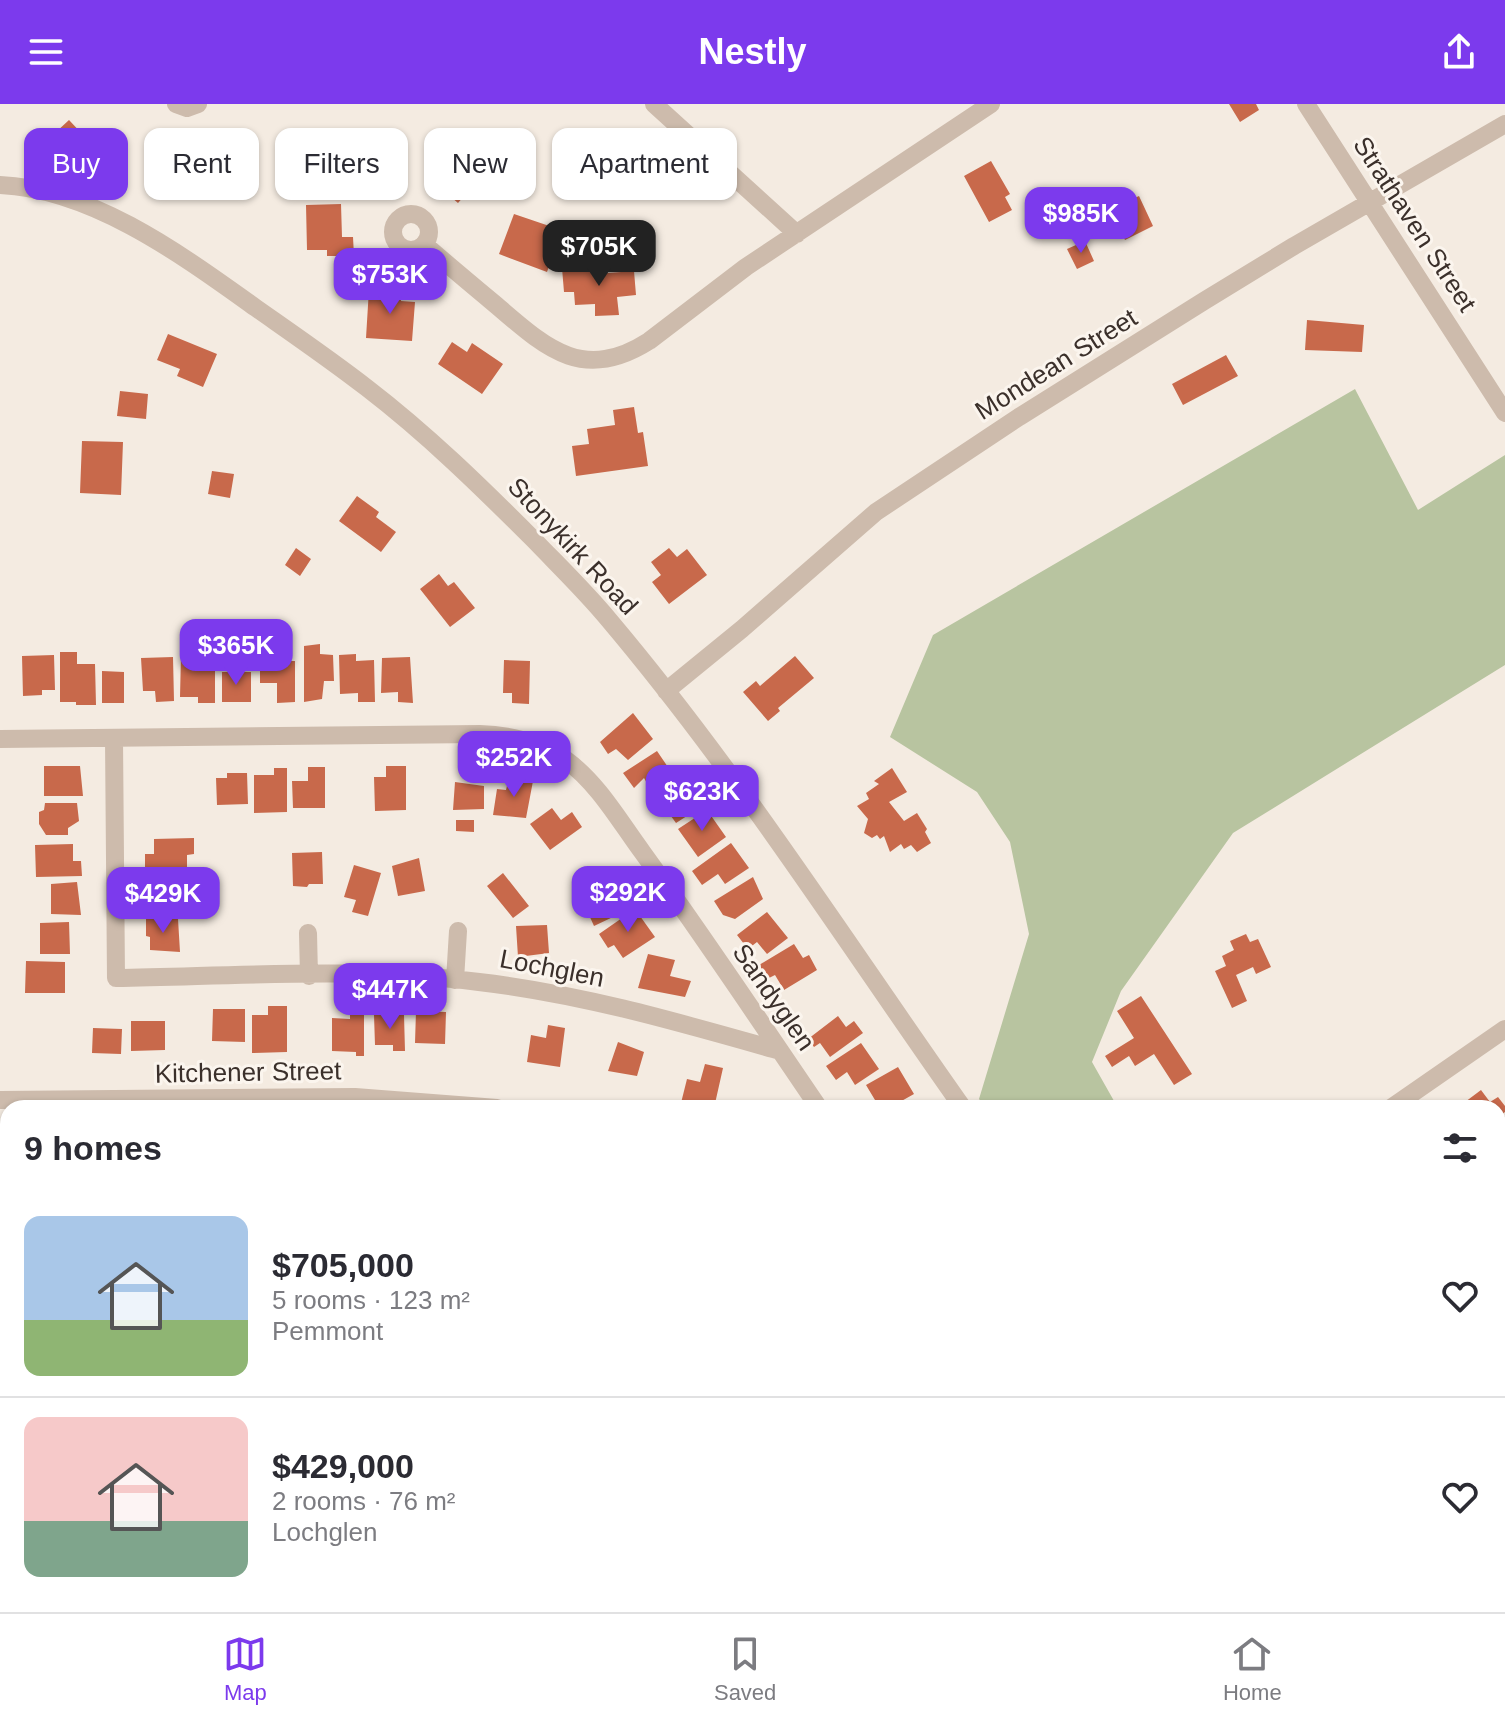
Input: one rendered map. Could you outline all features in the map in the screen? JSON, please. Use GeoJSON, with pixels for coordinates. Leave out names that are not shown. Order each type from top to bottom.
{"type":"FeatureCollection","features":[{"type":"Feature","properties":{"kind":"street"},"geometry":{"type":"LineString","coordinates":[[176,104],[187,108],[198,104]]}},
{"type":"Feature","properties":{"kind":"street"},"geometry":{"type":"LineString","coordinates":[[654,104],[797,234]]}},
{"type":"Feature","properties":{"kind":"street"},"geometry":{"type":"LineString","coordinates":[[424,244],[535,338],[560,354],[587,360],[606,359],[633,351],[746,267],[991,104]]}},
{"type":"Feature","properties":{"kind":"street","name":"Strathaven Street"},"geometry":{"type":"LineString","coordinates":[[1306,104],[1505,413]]}},
{"type":"Feature","properties":{"kind":"street","name":"Mondean Street"},"geometry":{"type":"LineString","coordinates":[[666,691],[876,512],[1191,309],[1505,124]]}},
{"type":"Feature","properties":{"kind":"street","name":"Stonykirk Road"},"geometry":{"type":"LineString","coordinates":[[0,185],[34,189],[99,211],[195,264],[366,387],[486,491],[608,618],[666,691],[744,792],[957,1100]]}},
{"type":"Feature","properties":{"kind":"street","name":"Sandyglen"},"geometry":{"type":"LineString","coordinates":[[0,739],[480,734],[510,736],[539,745],[566,760],[589,780],[814,1100]]}},
{"type":"Feature","properties":{"kind":"street","name":"Lochglen"},"geometry":{"type":"LineString","coordinates":[[114,739],[116,978],[309,976],[494,984],[585,1000],[780,1051]]}},
{"type":"Feature","properties":{"kind":"street"},"geometry":{"type":"LineString","coordinates":[[455,980],[458,931]]}},
{"type":"Feature","properties":{"kind":"street"},"geometry":{"type":"LineString","coordinates":[[308,933],[309,976]]}},
{"type":"Feature","properties":{"kind":"street"},"geometry":{"type":"LineString","coordinates":[[1403,1100],[1505,1029]]}},
{"type":"Feature","properties":{"kind":"street","name":"Kitchener Street"},"geometry":{"type":"LineString","coordinates":[[0,1100],[355,1097],[394,1100]]}},
{"type":"Feature","properties":{"kind":"green space"},"geometry":{"type":"Polygon","coordinates":[[[1355,389],[1418,510],[1505,455],[1505,665],[1233,833],[1121,991],[1092,1062],[1113,1100],[979,1099],[1029,934],[1010,842],[977,792],[890,737],[933,635],[1355,389]]]}},
{"type":"Feature","properties":{"kind":"building"},"geometry":{"type":"Polygon","coordinates":[[[1229,104],[1256,104],[1259,110],[1240,122],[1229,104]]]}},
{"type":"Feature","properties":{"kind":"building"},"geometry":{"type":"Polygon","coordinates":[[[69,120],[76,128],[60,128],[69,120]]]}},
{"type":"Feature","properties":{"kind":"building"},"geometry":{"type":"Polygon","coordinates":[[[991,161],[1010,194],[1005,197],[1012,210],[989,222],[964,176],[991,161]]]}},
{"type":"Feature","properties":{"kind":"building"},"geometry":{"type":"Polygon","coordinates":[[[1139,196],[1153,226],[1125,240],[1111,209],[1139,196]]]}},
{"type":"Feature","properties":{"kind":"building"},"geometry":{"type":"Polygon","coordinates":[[[341,204],[342,237],[353,237],[354,256],[327,256],[327,250],[307,250],[306,205],[341,204]]]}},
{"type":"Feature","properties":{"kind":"building"},"geometry":{"type":"Polygon","coordinates":[[[514,214],[567,232],[557,260],[552,258],[547,272],[499,254],[514,214]]]}},
{"type":"Feature","properties":{"kind":"building"},"geometry":{"type":"Polygon","coordinates":[[[1085,241],[1094,261],[1077,269],[1067,249],[1085,241]]]}},
{"type":"Feature","properties":{"kind":"building"},"geometry":{"type":"Polygon","coordinates":[[[595,266],[595,274],[634,271],[636,295],[617,297],[619,315],[595,316],[595,304],[575,305],[574,292],[564,292],[562,268],[595,266]]]}},
{"type":"Feature","properties":{"kind":"building"},"geometry":{"type":"Polygon","coordinates":[[[369,289],[402,291],[401,301],[415,302],[412,341],[366,338],[369,289]]]}},
{"type":"Feature","properties":{"kind":"building"},"geometry":{"type":"Polygon","coordinates":[[[1307,320],[1364,325],[1362,352],[1305,350],[1307,320]]]}},
{"type":"Feature","properties":{"kind":"building"},"geometry":{"type":"Polygon","coordinates":[[[168,334],[217,354],[203,387],[177,376],[180,369],[157,360],[168,334]]]}},
{"type":"Feature","properties":{"kind":"building"},"geometry":{"type":"Polygon","coordinates":[[[452,342],[467,352],[472,343],[503,364],[482,394],[438,364],[452,342]]]}},
{"type":"Feature","properties":{"kind":"building"},"geometry":{"type":"Polygon","coordinates":[[[1226,355],[1238,376],[1183,405],[1172,384],[1226,355]]]}},
{"type":"Feature","properties":{"kind":"building"},"geometry":{"type":"Polygon","coordinates":[[[120,391],[148,394],[146,419],[117,416],[120,391]]]}},
{"type":"Feature","properties":{"kind":"building"},"geometry":{"type":"Polygon","coordinates":[[[634,407],[638,433],[643,432],[648,466],[576,476],[572,446],[589,444],[587,429],[615,425],[613,410],[634,407]]]}},
{"type":"Feature","properties":{"kind":"building"},"geometry":{"type":"Polygon","coordinates":[[[82,441],[123,442],[121,495],[80,493],[82,441]]]}},
{"type":"Feature","properties":{"kind":"building"},"geometry":{"type":"Polygon","coordinates":[[[212,471],[234,474],[230,498],[208,494],[212,471]]]}},
{"type":"Feature","properties":{"kind":"building"},"geometry":{"type":"Polygon","coordinates":[[[357,496],[379,512],[376,517],[396,532],[381,552],[339,521],[357,496]]]}},
{"type":"Feature","properties":{"kind":"building"},"geometry":{"type":"Polygon","coordinates":[[[296,548],[311,559],[300,576],[285,565],[296,548]]]}},
{"type":"Feature","properties":{"kind":"building"},"geometry":{"type":"Polygon","coordinates":[[[669,548],[677,557],[687,549],[707,575],[669,604],[652,582],[661,575],[651,562],[669,548]]]}},
{"type":"Feature","properties":{"kind":"building"},"geometry":{"type":"Polygon","coordinates":[[[439,574],[448,586],[454,582],[475,608],[450,627],[420,589],[439,574]]]}},
{"type":"Feature","properties":{"kind":"building"},"geometry":{"type":"Polygon","coordinates":[[[320,644],[320,654],[333,655],[334,681],[324,681],[322,699],[304,702],[304,646],[320,644]]]}},
{"type":"Feature","properties":{"kind":"building"},"geometry":{"type":"Polygon","coordinates":[[[60,652],[77,652],[77,664],[95,664],[96,705],[60,702],[60,652]]]}},
{"type":"Feature","properties":{"kind":"building"},"geometry":{"type":"Polygon","coordinates":[[[260,654],[280,654],[280,661],[295,661],[295,702],[277,703],[277,683],[260,683],[260,654]]]}},
{"type":"Feature","properties":{"kind":"building"},"geometry":{"type":"Polygon","coordinates":[[[356,654],[356,661],[374,660],[375,702],[358,702],[358,693],[340,694],[339,655],[356,654]]]}},
{"type":"Feature","properties":{"kind":"building"},"geometry":{"type":"Polygon","coordinates":[[[54,655],[55,690],[42,690],[42,695],[23,696],[22,656],[54,655]]]}},
{"type":"Feature","properties":{"kind":"building"},"geometry":{"type":"Polygon","coordinates":[[[181,655],[215,661],[215,703],[198,703],[198,697],[180,697],[181,655]]]}},
{"type":"Feature","properties":{"kind":"building"},"geometry":{"type":"Polygon","coordinates":[[[795,656],[814,678],[778,708],[780,711],[768,721],[743,692],[756,681],[760,686],[795,656]]]}},
{"type":"Feature","properties":{"kind":"building"},"geometry":{"type":"Polygon","coordinates":[[[173,657],[174,701],[156,702],[155,691],[143,691],[141,658],[173,657]]]}},
{"type":"Feature","properties":{"kind":"building"},"geometry":{"type":"Polygon","coordinates":[[[410,657],[413,703],[398,702],[398,692],[381,693],[382,658],[410,657]]]}},
{"type":"Feature","properties":{"kind":"building"},"geometry":{"type":"Polygon","coordinates":[[[504,660],[530,661],[529,704],[512,703],[512,693],[503,693],[504,660]]]}},
{"type":"Feature","properties":{"kind":"building"},"geometry":{"type":"Polygon","coordinates":[[[102,671],[124,672],[124,703],[102,703],[102,671]]]}},
{"type":"Feature","properties":{"kind":"building"},"geometry":{"type":"Polygon","coordinates":[[[222,672],[251,672],[251,702],[222,702],[222,672]]]}},
{"type":"Feature","properties":{"kind":"building"},"geometry":{"type":"Polygon","coordinates":[[[633,713],[653,739],[628,760],[616,749],[608,754],[600,742],[633,713]]]}},
{"type":"Feature","properties":{"kind":"building"},"geometry":{"type":"Polygon","coordinates":[[[657,751],[674,776],[652,792],[644,778],[634,788],[623,773],[657,751]]]}},
{"type":"Feature","properties":{"kind":"building"},"geometry":{"type":"Polygon","coordinates":[[[44,766],[80,766],[83,796],[44,796],[44,766]]]}},
{"type":"Feature","properties":{"kind":"building"},"geometry":{"type":"Polygon","coordinates":[[[386,766],[406,766],[406,810],[375,811],[374,777],[386,777],[386,766]]]}},
{"type":"Feature","properties":{"kind":"building"},"geometry":{"type":"Polygon","coordinates":[[[308,767],[325,767],[325,808],[293,808],[292,781],[308,781],[308,767]]]}},
{"type":"Feature","properties":{"kind":"building"},"geometry":{"type":"Polygon","coordinates":[[[274,768],[287,768],[287,812],[254,813],[254,775],[274,775],[274,768]]]}},
{"type":"Feature","properties":{"kind":"building"},"geometry":{"type":"Polygon","coordinates":[[[892,768],[907,792],[889,802],[904,821],[917,813],[927,829],[925,832],[931,843],[917,852],[911,845],[904,849],[901,844],[890,852],[884,836],[872,838],[864,833],[868,819],[857,806],[869,799],[866,793],[879,784],[874,781],[892,768]]]}},
{"type":"Feature","properties":{"kind":"building"},"geometry":{"type":"Polygon","coordinates":[[[227,773],[247,773],[248,804],[217,805],[216,778],[227,778],[227,773]]]}},
{"type":"Feature","properties":{"kind":"building"},"geometry":{"type":"Polygon","coordinates":[[[509,777],[533,781],[526,818],[493,815],[497,789],[506,790],[509,777]]]}},
{"type":"Feature","properties":{"kind":"building"},"geometry":{"type":"Polygon","coordinates":[[[680,779],[690,794],[695,791],[704,805],[676,823],[668,812],[662,817],[650,800],[680,779]]]}},
{"type":"Feature","properties":{"kind":"building"},"geometry":{"type":"Polygon","coordinates":[[[455,782],[484,786],[484,809],[453,810],[455,782]]]}},
{"type":"Feature","properties":{"kind":"building"},"geometry":{"type":"Polygon","coordinates":[[[45,803],[77,803],[79,821],[68,828],[68,835],[46,835],[39,824],[39,812],[44,810],[45,803]]]}},
{"type":"Feature","properties":{"kind":"building"},"geometry":{"type":"Polygon","coordinates":[[[552,808],[561,820],[572,812],[582,827],[550,850],[530,824],[552,808]]]}},
{"type":"Feature","properties":{"kind":"building"},"geometry":{"type":"Polygon","coordinates":[[[707,810],[726,837],[698,857],[678,829],[707,810]]]}},
{"type":"Feature","properties":{"kind":"building"},"geometry":{"type":"Polygon","coordinates":[[[456,820],[474,820],[474,832],[456,831],[456,820]]]}},
{"type":"Feature","properties":{"kind":"building"},"geometry":{"type":"Polygon","coordinates":[[[194,838],[194,854],[187,855],[187,873],[145,873],[145,854],[154,854],[154,839],[194,838]]]}},
{"type":"Feature","properties":{"kind":"building"},"geometry":{"type":"Polygon","coordinates":[[[731,843],[749,868],[725,884],[718,874],[702,885],[692,871],[731,843]]]}},
{"type":"Feature","properties":{"kind":"building"},"geometry":{"type":"Polygon","coordinates":[[[73,844],[73,861],[81,861],[82,876],[36,877],[35,845],[73,844]]]}},
{"type":"Feature","properties":{"kind":"building"},"geometry":{"type":"Polygon","coordinates":[[[322,852],[323,884],[293,886],[292,853],[322,852]]]}},
{"type":"Feature","properties":{"kind":"building"},"geometry":{"type":"Polygon","coordinates":[[[419,858],[425,891],[398,896],[392,866],[419,858]]]}},
{"type":"Feature","properties":{"kind":"building"},"geometry":{"type":"Polygon","coordinates":[[[354,865],[381,873],[368,916],[352,912],[356,900],[344,897],[354,865]]]}},
{"type":"Feature","properties":{"kind":"building"},"geometry":{"type":"Polygon","coordinates":[[[503,873],[529,906],[513,918],[487,886],[503,873]]]}},
{"type":"Feature","properties":{"kind":"building"},"geometry":{"type":"Polygon","coordinates":[[[619,876],[634,907],[594,926],[580,895],[619,876]]]}},
{"type":"Feature","properties":{"kind":"building"},"geometry":{"type":"Polygon","coordinates":[[[753,877],[763,899],[735,919],[723,915],[714,901],[753,877]]]}},
{"type":"Feature","properties":{"kind":"building"},"geometry":{"type":"Polygon","coordinates":[[[146,880],[182,882],[174,888],[182,891],[181,911],[147,910],[146,880]]]}},
{"type":"Feature","properties":{"kind":"building"},"geometry":{"type":"Polygon","coordinates":[[[77,882],[81,915],[51,914],[51,884],[77,882]]]}},
{"type":"Feature","properties":{"kind":"building"},"geometry":{"type":"Polygon","coordinates":[[[635,909],[655,937],[623,958],[614,945],[608,948],[599,934],[635,909]]]}},
{"type":"Feature","properties":{"kind":"building"},"geometry":{"type":"Polygon","coordinates":[[[767,912],[788,938],[767,954],[757,942],[748,949],[737,935],[767,912]]]}},
{"type":"Feature","properties":{"kind":"building"},"geometry":{"type":"Polygon","coordinates":[[[146,919],[178,919],[180,952],[150,950],[146,919]]]}},
{"type":"Feature","properties":{"kind":"building"},"geometry":{"type":"Polygon","coordinates":[[[69,922],[70,954],[40,954],[40,923],[69,922]]]}},
{"type":"Feature","properties":{"kind":"building"},"geometry":{"type":"Polygon","coordinates":[[[547,925],[549,953],[518,957],[516,926],[547,925]]]}},
{"type":"Feature","properties":{"kind":"building"},"geometry":{"type":"Polygon","coordinates":[[[1246,934],[1250,942],[1258,939],[1271,967],[1256,974],[1253,967],[1236,975],[1247,1001],[1232,1008],[1215,971],[1226,966],[1222,956],[1234,950],[1230,941],[1246,934]]]}},
{"type":"Feature","properties":{"kind":"building"},"geometry":{"type":"Polygon","coordinates":[[[794,944],[803,958],[809,955],[817,970],[784,990],[775,975],[767,979],[759,965],[794,944]]]}},
{"type":"Feature","properties":{"kind":"building"},"geometry":{"type":"Polygon","coordinates":[[[648,954],[675,960],[670,976],[691,981],[685,997],[638,988],[648,954]]]}},
{"type":"Feature","properties":{"kind":"building"},"geometry":{"type":"Polygon","coordinates":[[[26,961],[65,962],[65,993],[25,993],[26,961]]]}},
{"type":"Feature","properties":{"kind":"building"},"geometry":{"type":"Polygon","coordinates":[[[1141,996],[1192,1074],[1174,1085],[1154,1054],[1135,1066],[1129,1056],[1112,1067],[1105,1056],[1134,1038],[1117,1011],[1141,996]]]}},
{"type":"Feature","properties":{"kind":"building"},"geometry":{"type":"Polygon","coordinates":[[[268,1006],[287,1006],[287,1052],[252,1053],[252,1015],[268,1015],[268,1006]]]}},
{"type":"Feature","properties":{"kind":"building"},"geometry":{"type":"Polygon","coordinates":[[[350,1008],[364,1008],[364,1056],[356,1056],[356,1052],[332,1051],[332,1018],[350,1019],[350,1008]]]}},
{"type":"Feature","properties":{"kind":"building"},"geometry":{"type":"Polygon","coordinates":[[[213,1009],[245,1009],[245,1042],[212,1041],[213,1009]]]}},
{"type":"Feature","properties":{"kind":"building"},"geometry":{"type":"Polygon","coordinates":[[[416,1011],[446,1012],[445,1044],[415,1043],[416,1011]]]}},
{"type":"Feature","properties":{"kind":"building"},"geometry":{"type":"Polygon","coordinates":[[[374,1015],[404,1015],[405,1051],[393,1051],[393,1045],[375,1045],[374,1015]]]}},
{"type":"Feature","properties":{"kind":"building"},"geometry":{"type":"Polygon","coordinates":[[[838,1016],[846,1027],[854,1021],[863,1033],[830,1057],[820,1043],[814,1047],[808,1039],[838,1016]]]}},
{"type":"Feature","properties":{"kind":"building"},"geometry":{"type":"Polygon","coordinates":[[[131,1021],[165,1021],[165,1050],[131,1051],[131,1021]]]}},
{"type":"Feature","properties":{"kind":"building"},"geometry":{"type":"Polygon","coordinates":[[[548,1025],[565,1028],[560,1067],[527,1062],[531,1035],[546,1038],[548,1025]]]}},
{"type":"Feature","properties":{"kind":"building"},"geometry":{"type":"Polygon","coordinates":[[[93,1028],[122,1029],[121,1054],[92,1053],[93,1028]]]}},
{"type":"Feature","properties":{"kind":"building"},"geometry":{"type":"Polygon","coordinates":[[[618,1042],[644,1052],[637,1076],[608,1071],[618,1042]]]}},
{"type":"Feature","properties":{"kind":"building"},"geometry":{"type":"Polygon","coordinates":[[[861,1043],[879,1069],[855,1085],[847,1072],[836,1080],[826,1066],[861,1043]]]}},
{"type":"Feature","properties":{"kind":"building"},"geometry":{"type":"Polygon","coordinates":[[[705,1064],[723,1068],[716,1100],[682,1100],[687,1079],[700,1082],[705,1064]]]}},
{"type":"Feature","properties":{"kind":"building"},"geometry":{"type":"Polygon","coordinates":[[[898,1067],[914,1094],[903,1100],[875,1100],[866,1085],[898,1067]]]}},
{"type":"Feature","properties":{"kind":"building"},"geometry":{"type":"Polygon","coordinates":[[[1481,1090],[1488,1100],[1468,1100],[1481,1090]]]}}]}
